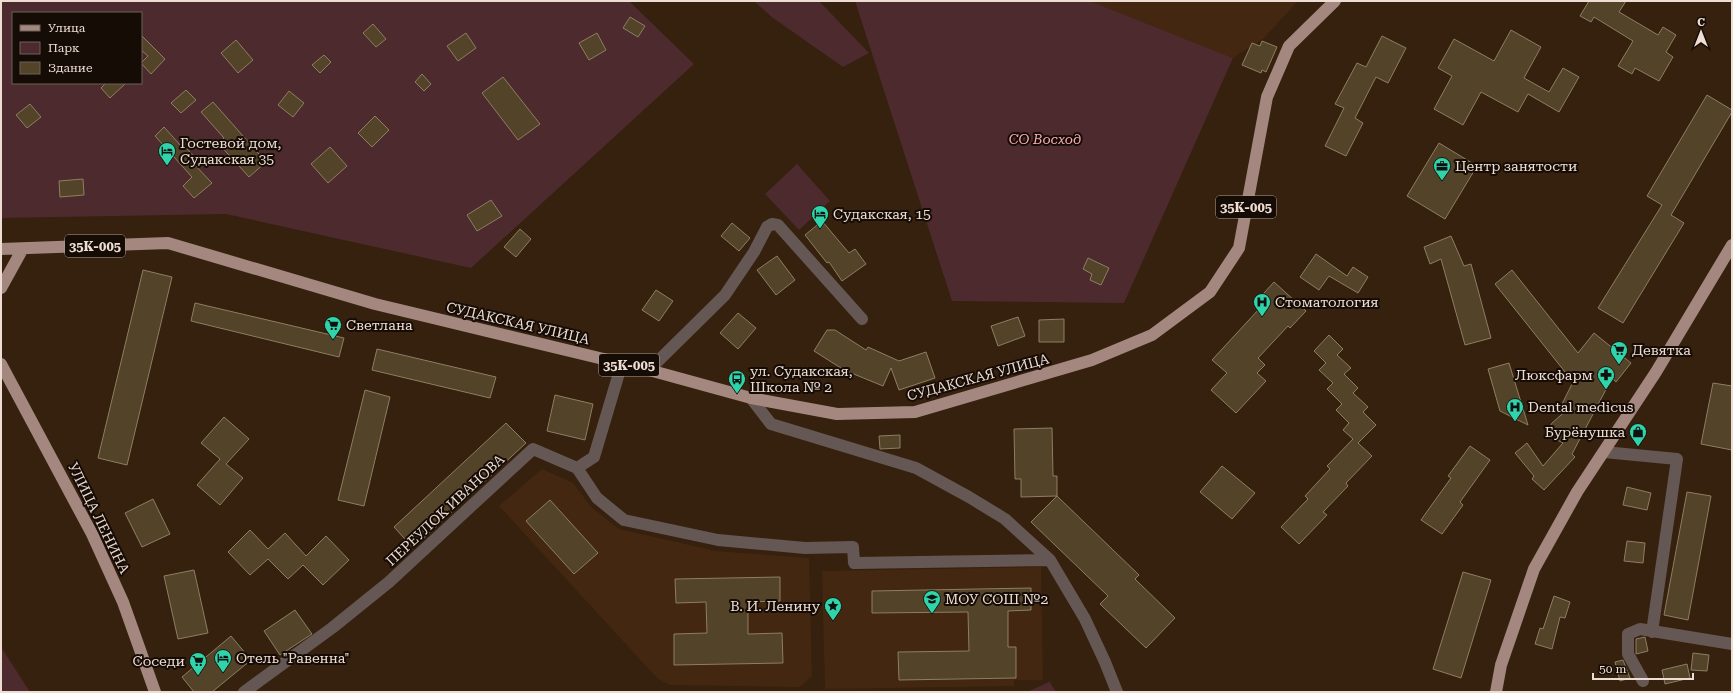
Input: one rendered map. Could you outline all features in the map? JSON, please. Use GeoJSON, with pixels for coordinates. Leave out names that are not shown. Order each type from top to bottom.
{"type":"FeatureCollection","features":[{"type":"Feature","properties":{"kind":"main road","name":"СУДАКСКАЯ УЛИЦА"},"geometry":{"type":"LineString","coordinates":[[22,250],[168,243],[375,304],[622,363],[751,398],[837,414],[915,412],[1092,360],[1152,335],[1210,292],[1239,248],[1267,97],[1289,46],[1335,1]]}},
{"type":"Feature","properties":{"kind":"main road"},"geometry":{"type":"LineString","coordinates":[[1496,692],[1501,664],[1534,569],[1577,492],[1656,372],[1732,245]]}},
{"type":"Feature","properties":{"kind":"main road","name":"35К-005"},"geometry":{"type":"LineString","coordinates":[[1,249],[22,250]]}},
{"type":"Feature","properties":{"kind":"main road"},"geometry":{"type":"LineString","coordinates":[[1,288],[22,250]]}},
{"type":"Feature","properties":{"kind":"main road","name":"УЛИЦА ЛЕНИНА"},"geometry":{"type":"LineString","coordinates":[[1,364],[92,534],[123,602],[155,692]]}},
{"type":"Feature","properties":{"kind":"street"},"geometry":{"type":"LineString","coordinates":[[649,370],[725,295],[754,252],[766,227],[772,224],[778,226],[862,320]]}},
{"type":"Feature","properties":{"kind":"street"},"geometry":{"type":"LineString","coordinates":[[622,363],[594,457],[577,468],[597,498],[624,520],[718,540],[805,548],[853,547],[854,563],[1050,560]]}},
{"type":"Feature","properties":{"kind":"street"},"geometry":{"type":"LineString","coordinates":[[751,398],[771,424],[916,468],[1005,519],[1050,560],[1085,619],[1118,692]]}},
{"type":"Feature","properties":{"kind":"street","name":"ПЕРЕУЛОК ИВАНОВА"},"geometry":{"type":"LineString","coordinates":[[244,692],[332,628],[389,582],[533,449],[577,468]]}},
{"type":"Feature","properties":{"kind":"street"},"geometry":{"type":"LineString","coordinates":[[1604,452],[1677,459],[1652,632]]}},
{"type":"Feature","properties":{"kind":"street"},"geometry":{"type":"LineString","coordinates":[[1643,681],[1628,654],[1628,634],[1640,630],[1732,644]]}},
{"type":"Feature","properties":{"kind":"shaded area"},"geometry":{"type":"Polygon","coordinates":[[[1090,1],[1298,1],[1264,38],[1233,58],[1090,1]]]}},
{"type":"Feature","properties":{"kind":"shaded area"},"geometry":{"type":"Polygon","coordinates":[[[542,469],[573,483],[591,507],[619,529],[716,551],[809,558],[812,676],[800,687],[670,685],[657,678],[499,506],[542,469]]]}},
{"type":"Feature","properties":{"kind":"shaded area","name":"МОУ СОШ №2"},"geometry":{"type":"Polygon","coordinates":[[[1041,567],[1043,680],[1014,680],[1014,686],[825,689],[822,571],[1041,567]]]}},
{"type":"Feature","properties":{"kind":"green space"},"geometry":{"type":"Polygon","coordinates":[[[1,1],[629,1],[694,64],[471,268],[226,214],[1,218],[1,1]]]}},
{"type":"Feature","properties":{"kind":"green space"},"geometry":{"type":"Polygon","coordinates":[[[754,1],[819,1],[869,53],[843,67],[773,18],[754,1]]]}},
{"type":"Feature","properties":{"kind":"green space","name":"СО Восход"},"geometry":{"type":"Polygon","coordinates":[[[855,1],[1090,1],[1233,58],[1124,303],[952,301],[855,1]]]}},
{"type":"Feature","properties":{"kind":"green space"},"geometry":{"type":"Polygon","coordinates":[[[797,164],[830,201],[799,230],[765,194],[797,164]]]}},
{"type":"Feature","properties":{"kind":"green space"},"geometry":{"type":"Polygon","coordinates":[[[1,647],[30,692],[1,692],[1,647]]]}},
{"type":"Feature","properties":{"kind":"green space"},"geometry":{"type":"Polygon","coordinates":[[[1049,682],[1056,692],[1027,692],[1049,682]]]}},
{"type":"Feature","properties":{"kind":"building"},"geometry":{"type":"Polygon","coordinates":[[[1589,1],[1626,1],[1619,12],[1658,35],[1663,27],[1676,35],[1666,52],[1673,57],[1659,81],[1635,68],[1632,74],[1618,66],[1633,41],[1594,17],[1591,22],[1580,16],[1589,1]]]}},
{"type":"Feature","properties":{"kind":"building"},"geometry":{"type":"Polygon","coordinates":[[[630,17],[645,26],[638,37],[623,28],[630,17]]]}},
{"type":"Feature","properties":{"kind":"building"},"geometry":{"type":"Polygon","coordinates":[[[373,24],[386,39],[376,47],[363,33],[373,24]]]}},
{"type":"Feature","properties":{"kind":"building"},"geometry":{"type":"Polygon","coordinates":[[[1511,30],[1541,47],[1524,78],[1549,92],[1563,68],[1579,77],[1559,112],[1528,94],[1518,112],[1481,92],[1463,125],[1434,109],[1452,76],[1438,68],[1454,39],[1494,61],[1511,30]]]}},
{"type":"Feature","properties":{"kind":"building"},"geometry":{"type":"Polygon","coordinates":[[[466,33],[476,48],[458,61],[447,46],[466,33]]]}},
{"type":"Feature","properties":{"kind":"building"},"geometry":{"type":"Polygon","coordinates":[[[597,33],[606,50],[589,60],[579,43],[597,33]]]}},
{"type":"Feature","properties":{"kind":"building"},"geometry":{"type":"Polygon","coordinates":[[[142,36],[165,59],[151,74],[142,64],[142,62],[148,56],[142,51],[142,36]]]}},
{"type":"Feature","properties":{"kind":"building"},"geometry":{"type":"Polygon","coordinates":[[[1382,36],[1406,48],[1388,83],[1376,77],[1355,118],[1363,123],[1346,156],[1325,146],[1344,108],[1335,104],[1357,63],[1366,67],[1382,36]]]}},
{"type":"Feature","properties":{"kind":"building"},"geometry":{"type":"Polygon","coordinates":[[[236,40],[253,60],[238,73],[221,53],[236,40]]]}},
{"type":"Feature","properties":{"kind":"building"},"geometry":{"type":"Polygon","coordinates":[[[1262,41],[1277,47],[1266,72],[1262,70],[1261,73],[1242,65],[1252,43],[1260,46],[1262,41]]]}},
{"type":"Feature","properties":{"kind":"building"},"geometry":{"type":"Polygon","coordinates":[[[324,55],[331,62],[320,73],[312,65],[324,55]]]}},
{"type":"Feature","properties":{"kind":"building"},"geometry":{"type":"Polygon","coordinates":[[[422,74],[431,84],[424,91],[415,82],[422,74]]]}},
{"type":"Feature","properties":{"kind":"building"},"geometry":{"type":"Polygon","coordinates":[[[503,77],[540,124],[518,140],[482,93],[503,77]]]}},
{"type":"Feature","properties":{"kind":"building"},"geometry":{"type":"Polygon","coordinates":[[[105,84],[125,84],[110,98],[101,88],[105,84]]]}},
{"type":"Feature","properties":{"kind":"building"},"geometry":{"type":"Polygon","coordinates":[[[186,90],[196,100],[181,113],[171,103],[186,90]]]}},
{"type":"Feature","properties":{"kind":"building"},"geometry":{"type":"Polygon","coordinates":[[[289,91],[304,103],[293,117],[278,105],[289,91]]]}},
{"type":"Feature","properties":{"kind":"building"},"geometry":{"type":"Polygon","coordinates":[[[1707,95],[1732,110],[1732,112],[1671,215],[1684,223],[1623,323],[1598,308],[1662,205],[1647,196],[1707,95]]]}},
{"type":"Feature","properties":{"kind":"building"},"geometry":{"type":"Polygon","coordinates":[[[213,102],[266,162],[249,177],[218,143],[224,138],[201,112],[213,102]]]}},
{"type":"Feature","properties":{"kind":"building"},"geometry":{"type":"Polygon","coordinates":[[[30,104],[41,117],[27,128],[16,115],[30,104]]]}},
{"type":"Feature","properties":{"kind":"building"},"geometry":{"type":"Polygon","coordinates":[[[375,116],[389,130],[372,147],[358,133],[375,116]]]}},
{"type":"Feature","properties":{"kind":"building"},"geometry":{"type":"Polygon","coordinates":[[[164,127],[181,146],[183,144],[196,159],[192,162],[212,183],[194,198],[183,186],[192,177],[155,136],[164,127]]]}},
{"type":"Feature","properties":{"kind":"building","name":"Центр занятости"},"geometry":{"type":"Polygon","coordinates":[[[1439,143],[1477,166],[1445,219],[1407,196],[1439,143]]]}},
{"type":"Feature","properties":{"kind":"building"},"geometry":{"type":"Polygon","coordinates":[[[330,147],[347,166],[328,183],[311,164],[330,147]]]}},
{"type":"Feature","properties":{"kind":"building"},"geometry":{"type":"Polygon","coordinates":[[[83,179],[84,195],[60,197],[59,181],[83,179]]]}},
{"type":"Feature","properties":{"kind":"building"},"geometry":{"type":"Polygon","coordinates":[[[491,200],[502,216],[477,231],[467,215],[491,200]]]}},
{"type":"Feature","properties":{"kind":"building"},"geometry":{"type":"Polygon","coordinates":[[[822,221],[849,253],[855,249],[866,264],[842,281],[829,262],[827,263],[805,235],[822,221]]]}},
{"type":"Feature","properties":{"kind":"building"},"geometry":{"type":"Polygon","coordinates":[[[732,223],[750,238],[739,251],[721,236],[732,223]]]}},
{"type":"Feature","properties":{"kind":"building"},"geometry":{"type":"Polygon","coordinates":[[[520,229],[531,239],[516,257],[504,247],[520,229]]]}},
{"type":"Feature","properties":{"kind":"building"},"geometry":{"type":"Polygon","coordinates":[[[1451,236],[1464,266],[1471,264],[1491,338],[1465,345],[1441,259],[1430,264],[1424,247],[1451,236]]]}},
{"type":"Feature","properties":{"kind":"building"},"geometry":{"type":"Polygon","coordinates":[[[1316,254],[1347,276],[1353,267],[1368,277],[1358,293],[1329,276],[1319,290],[1300,277],[1316,254]]]}},
{"type":"Feature","properties":{"kind":"building"},"geometry":{"type":"Polygon","coordinates":[[[777,256],[795,280],[776,295],[757,270],[777,256]]]}},
{"type":"Feature","properties":{"kind":"building"},"geometry":{"type":"Polygon","coordinates":[[[1088,258],[1109,268],[1101,285],[1090,280],[1092,274],[1083,269],[1088,258]]]}},
{"type":"Feature","properties":{"kind":"building"},"geometry":{"type":"Polygon","coordinates":[[[143,270],[172,277],[127,465],[98,458],[143,270]]]}},
{"type":"Feature","properties":{"kind":"building"},"geometry":{"type":"Polygon","coordinates":[[[1512,270],[1578,353],[1594,333],[1631,363],[1616,382],[1612,378],[1572,454],[1575,457],[1544,490],[1532,479],[1534,476],[1515,453],[1527,443],[1543,466],[1563,443],[1546,434],[1552,423],[1569,408],[1558,412],[1573,382],[1495,284],[1512,270]]]}},
{"type":"Feature","properties":{"kind":"building"},"geometry":{"type":"Polygon","coordinates":[[[1274,282],[1306,311],[1290,328],[1288,326],[1258,358],[1265,365],[1257,373],[1266,381],[1236,413],[1211,390],[1227,373],[1212,360],[1260,308],[1255,303],[1274,282]]]}},
{"type":"Feature","properties":{"kind":"building"},"geometry":{"type":"Polygon","coordinates":[[[656,290],[673,301],[659,321],[642,310],[656,290]]]}},
{"type":"Feature","properties":{"kind":"building"},"geometry":{"type":"Polygon","coordinates":[[[195,303],[344,338],[339,357],[191,321],[195,303]]]}},
{"type":"Feature","properties":{"kind":"building"},"geometry":{"type":"Polygon","coordinates":[[[738,313],[756,328],[738,349],[720,333],[738,313]]]}},
{"type":"Feature","properties":{"kind":"building"},"geometry":{"type":"Polygon","coordinates":[[[1018,317],[1025,336],[998,346],[991,326],[1018,317]]]}},
{"type":"Feature","properties":{"kind":"building"},"geometry":{"type":"Polygon","coordinates":[[[1064,319],[1064,342],[1039,342],[1039,320],[1064,319]]]}},
{"type":"Feature","properties":{"kind":"building"},"geometry":{"type":"Polygon","coordinates":[[[827,330],[835,330],[866,350],[868,347],[899,361],[926,352],[935,378],[899,390],[891,368],[883,386],[844,370],[814,351],[827,330]]]}},
{"type":"Feature","properties":{"kind":"building"},"geometry":{"type":"Polygon","coordinates":[[[1329,335],[1343,349],[1337,355],[1351,368],[1344,374],[1358,388],[1353,393],[1368,407],[1363,412],[1376,425],[1358,443],[1372,456],[1346,483],[1348,486],[1323,512],[1327,515],[1299,544],[1281,527],[1308,499],[1305,496],[1330,469],[1327,466],[1353,439],[1343,430],[1349,423],[1336,410],[1342,404],[1327,389],[1333,383],[1319,370],[1326,363],[1314,351],[1329,335]]]}},
{"type":"Feature","properties":{"kind":"building"},"geometry":{"type":"Polygon","coordinates":[[[377,349],[496,377],[490,398],[372,370],[377,349]]]}},
{"type":"Feature","properties":{"kind":"building"},"geometry":{"type":"Polygon","coordinates":[[[1509,363],[1528,425],[1500,411],[1488,369],[1509,363]]]}},
{"type":"Feature","properties":{"kind":"building"},"geometry":{"type":"Polygon","coordinates":[[[1713,383],[1732,386],[1732,450],[1701,444],[1713,383]]]}},
{"type":"Feature","properties":{"kind":"building"},"geometry":{"type":"Polygon","coordinates":[[[365,390],[390,397],[364,506],[338,500],[365,390]]]}},
{"type":"Feature","properties":{"kind":"building"},"geometry":{"type":"Polygon","coordinates":[[[555,395],[593,404],[585,440],[547,431],[555,395]]]}},
{"type":"Feature","properties":{"kind":"building"},"geometry":{"type":"Polygon","coordinates":[[[224,417],[249,439],[226,464],[243,478],[220,505],[197,485],[220,459],[201,443],[224,417]]]}},
{"type":"Feature","properties":{"kind":"building"},"geometry":{"type":"Polygon","coordinates":[[[506,423],[526,443],[413,548],[394,527],[506,423]]]}},
{"type":"Feature","properties":{"kind":"building"},"geometry":{"type":"Polygon","coordinates":[[[1052,428],[1053,476],[1057,476],[1057,496],[1021,497],[1021,479],[1015,479],[1014,429],[1052,428]]]}},
{"type":"Feature","properties":{"kind":"building"},"geometry":{"type":"Polygon","coordinates":[[[900,435],[900,448],[880,449],[879,436],[900,435]]]}},
{"type":"Feature","properties":{"kind":"building"},"geometry":{"type":"Polygon","coordinates":[[[1470,446],[1490,460],[1460,502],[1463,505],[1442,534],[1421,520],[1451,478],[1448,476],[1470,446]]]}},
{"type":"Feature","properties":{"kind":"building"},"geometry":{"type":"Polygon","coordinates":[[[1222,466],[1255,493],[1232,519],[1200,492],[1222,466]]]}},
{"type":"Feature","properties":{"kind":"building"},"geometry":{"type":"Polygon","coordinates":[[[1627,487],[1651,493],[1647,510],[1623,505],[1627,487]]]}},
{"type":"Feature","properties":{"kind":"building"},"geometry":{"type":"Polygon","coordinates":[[[1687,492],[1711,496],[1688,620],[1664,615],[1687,492]]]}},
{"type":"Feature","properties":{"kind":"building"},"geometry":{"type":"Polygon","coordinates":[[[1057,496],[1139,575],[1135,579],[1175,618],[1146,648],[1100,604],[1108,596],[1031,522],[1057,496]]]}},
{"type":"Feature","properties":{"kind":"building"},"geometry":{"type":"Polygon","coordinates":[[[153,499],[170,534],[142,547],[125,513],[153,499]]]}},
{"type":"Feature","properties":{"kind":"building"},"geometry":{"type":"Polygon","coordinates":[[[550,500],[598,553],[574,574],[526,521],[550,500]]]}},
{"type":"Feature","properties":{"kind":"building"},"geometry":{"type":"Polygon","coordinates":[[[250,530],[268,549],[285,533],[306,556],[326,536],[349,560],[323,585],[303,565],[288,579],[268,559],[250,575],[228,552],[250,530]]]}},
{"type":"Feature","properties":{"kind":"building"},"geometry":{"type":"Polygon","coordinates":[[[1627,541],[1645,543],[1643,563],[1624,561],[1627,541]]]}},
{"type":"Feature","properties":{"kind":"building"},"geometry":{"type":"Polygon","coordinates":[[[194,570],[208,633],[178,639],[164,576],[194,570]]]}},
{"type":"Feature","properties":{"kind":"building"},"geometry":{"type":"Polygon","coordinates":[[[1463,572],[1491,580],[1461,678],[1433,669],[1463,572]]]}},
{"type":"Feature","properties":{"kind":"building"},"geometry":{"type":"Polygon","coordinates":[[[780,577],[780,601],[748,602],[748,634],[782,633],[783,663],[674,665],[674,634],[707,633],[706,602],[676,603],[675,579],[780,577]]]}},
{"type":"Feature","properties":{"kind":"building"},"geometry":{"type":"Polygon","coordinates":[[[1031,588],[1031,610],[1008,611],[1008,647],[1016,647],[1016,678],[899,680],[898,652],[969,651],[968,612],[872,613],[872,591],[1031,588]]]}},
{"type":"Feature","properties":{"kind":"building"},"geometry":{"type":"Polygon","coordinates":[[[1554,596],[1570,602],[1565,618],[1560,617],[1552,649],[1535,644],[1540,628],[1543,629],[1554,596]]]}},
{"type":"Feature","properties":{"kind":"building"},"geometry":{"type":"Polygon","coordinates":[[[295,610],[312,634],[280,655],[264,631],[295,610]]]}},
{"type":"Feature","properties":{"kind":"building"},"geometry":{"type":"Polygon","coordinates":[[[231,636],[251,660],[212,692],[194,692],[182,677],[231,636]]]}},
{"type":"Feature","properties":{"kind":"building"},"geometry":{"type":"Polygon","coordinates":[[[1645,637],[1648,651],[1636,654],[1636,639],[1645,637]]]}},
{"type":"Feature","properties":{"kind":"building"},"geometry":{"type":"Polygon","coordinates":[[[1693,653],[1709,655],[1707,671],[1691,670],[1693,653]]]}},
{"type":"Feature","properties":{"kind":"building"},"geometry":{"type":"Polygon","coordinates":[[[1623,660],[1630,678],[1620,681],[1615,662],[1623,660]]]}},
{"type":"Feature","properties":{"kind":"building"},"geometry":{"type":"Polygon","coordinates":[[[1687,664],[1690,678],[1665,684],[1662,670],[1687,664]]]}},
{"type":"Feature","properties":{"kind":"place","name":"Гостевой дом, Судакская 35"},"geometry":{"type":"Point","coordinates":[167,166]}},
{"type":"Feature","properties":{"kind":"place","name":"Центр занятости"},"geometry":{"type":"Point","coordinates":[1442,181]}},
{"type":"Feature","properties":{"kind":"place","name":"Судакская, 15"},"geometry":{"type":"Point","coordinates":[820,229]}},
{"type":"Feature","properties":{"kind":"place","name":"Стоматология"},"geometry":{"type":"Point","coordinates":[1262,317]}},
{"type":"Feature","properties":{"kind":"place","name":"Светлана"},"geometry":{"type":"Point","coordinates":[333,340]}},
{"type":"Feature","properties":{"kind":"place","name":"Девятка"},"geometry":{"type":"Point","coordinates":[1619,365]}},
{"type":"Feature","properties":{"kind":"place","name":"Люксфарм"},"geometry":{"type":"Point","coordinates":[1606,390]}},
{"type":"Feature","properties":{"kind":"place","name":"ул. Судакская, Школа № 2"},"geometry":{"type":"Point","coordinates":[737,394]}},
{"type":"Feature","properties":{"kind":"place","name":"Dental medicus"},"geometry":{"type":"Point","coordinates":[1515,422]}},
{"type":"Feature","properties":{"kind":"place","name":"Бурёнушка"},"geometry":{"type":"Point","coordinates":[1638,447]}},
{"type":"Feature","properties":{"kind":"place","name":"МОУ СОШ №2"},"geometry":{"type":"Point","coordinates":[932,614]}},
{"type":"Feature","properties":{"kind":"place","name":"В. И. Ленину"},"geometry":{"type":"Point","coordinates":[833,621]}},
{"type":"Feature","properties":{"kind":"place","name":"Отель \"Равенна\""},"geometry":{"type":"Point","coordinates":[223,673]}},
{"type":"Feature","properties":{"kind":"place","name":"Соседи"},"geometry":{"type":"Point","coordinates":[198,676]}}]}
